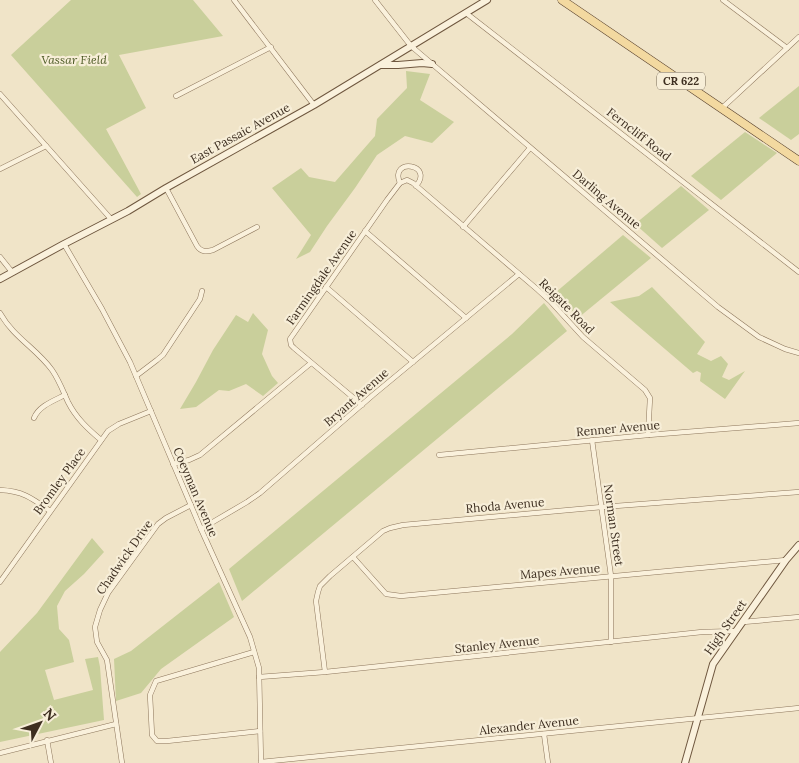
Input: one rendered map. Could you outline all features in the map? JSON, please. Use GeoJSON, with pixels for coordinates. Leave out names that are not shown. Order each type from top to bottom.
{"type":"FeatureCollection","features":[{"type":"Feature","properties":{"kind":"main road","name":"East Passaic Avenue"},"geometry":{"type":"LineString","coordinates":[[0,279],[111,219],[314,104],[487,0]]}},
{"type":"Feature","properties":{"kind":"main road","name":"CR 622"},"geometry":{"type":"LineString","coordinates":[[562,0],[799,161]]}},
{"type":"Feature","properties":{"kind":"main road"},"geometry":{"type":"LineString","coordinates":[[380,64],[432,64]]}},
{"type":"Feature","properties":{"kind":"main road","name":"High Street"},"geometry":{"type":"LineString","coordinates":[[686,763],[713,664],[786,560],[799,545]]}},
{"type":"Feature","properties":{"kind":"street"},"geometry":{"type":"LineString","coordinates":[[234,0],[314,104]]}},
{"type":"Feature","properties":{"kind":"street","name":"Darling Avenue"},"geometry":{"type":"LineString","coordinates":[[375,0],[410,46],[718,307],[759,337],[799,354]]}},
{"type":"Feature","properties":{"kind":"street"},"geometry":{"type":"LineString","coordinates":[[723,0],[787,48]]}},
{"type":"Feature","properties":{"kind":"street","name":"Ferncliff Road"},"geometry":{"type":"LineString","coordinates":[[466,13],[799,272]]}},
{"type":"Feature","properties":{"kind":"street"},"geometry":{"type":"LineString","coordinates":[[721,108],[799,37]]}},
{"type":"Feature","properties":{"kind":"street"},"geometry":{"type":"LineString","coordinates":[[176,96],[271,47]]}},
{"type":"Feature","properties":{"kind":"street"},"geometry":{"type":"LineString","coordinates":[[0,94],[111,219]]}},
{"type":"Feature","properties":{"kind":"street"},"geometry":{"type":"LineString","coordinates":[[0,169],[46,146]]}},
{"type":"Feature","properties":{"kind":"street"},"geometry":{"type":"LineString","coordinates":[[463,227],[530,148]]}},
{"type":"Feature","properties":{"kind":"street"},"geometry":{"type":"LineString","coordinates":[[404,167],[416,168],[420,174],[420,180],[416,186],[407,180],[400,183],[400,172],[404,167]]}},
{"type":"Feature","properties":{"kind":"street","name":"Farmingdale Avenue"},"geometry":{"type":"LineString","coordinates":[[311,363],[291,345],[290,339],[386,200],[400,183]]}},
{"type":"Feature","properties":{"kind":"street","name":"Reigate Road"},"geometry":{"type":"LineString","coordinates":[[416,186],[550,301],[583,337],[645,390],[650,398],[648,435]]}},
{"type":"Feature","properties":{"kind":"street"},"geometry":{"type":"LineString","coordinates":[[166,188],[197,246],[203,251],[213,250],[257,227]]}},
{"type":"Feature","properties":{"kind":"street"},"geometry":{"type":"LineString","coordinates":[[365,231],[466,318]]}},
{"type":"Feature","properties":{"kind":"street","name":"Coeyman Avenue"},"geometry":{"type":"LineString","coordinates":[[64,244],[130,362],[201,529],[250,637],[259,676],[261,762]]}},
{"type":"Feature","properties":{"kind":"street"},"geometry":{"type":"LineString","coordinates":[[0,257],[12,272]]}},
{"type":"Feature","properties":{"kind":"street","name":"Bryant Avenue"},"geometry":{"type":"LineString","coordinates":[[201,529],[260,494],[362,405],[519,274]]}},
{"type":"Feature","properties":{"kind":"street"},"geometry":{"type":"LineString","coordinates":[[326,287],[413,362]]}},
{"type":"Feature","properties":{"kind":"street"},"geometry":{"type":"LineString","coordinates":[[136,376],[163,355],[200,299],[202,291]]}},
{"type":"Feature","properties":{"kind":"street"},"geometry":{"type":"LineString","coordinates":[[0,313],[7,325],[53,371],[78,418],[102,440]]}},
{"type":"Feature","properties":{"kind":"street"},"geometry":{"type":"LineString","coordinates":[[174,464],[200,455],[311,363],[362,405]]}},
{"type":"Feature","properties":{"kind":"street"},"geometry":{"type":"LineString","coordinates":[[34,418],[40,408],[65,395]]}},
{"type":"Feature","properties":{"kind":"street","name":"Bromley Place"},"geometry":{"type":"LineString","coordinates":[[0,582],[108,431],[119,424],[151,411]]}},
{"type":"Feature","properties":{"kind":"street","name":"Renner Avenue"},"geometry":{"type":"LineString","coordinates":[[439,455],[799,423]]}},
{"type":"Feature","properties":{"kind":"street","name":"Norman Street"},"geometry":{"type":"LineString","coordinates":[[592,440],[611,576],[611,642]]}},
{"type":"Feature","properties":{"kind":"street"},"geometry":{"type":"LineString","coordinates":[[0,490],[15,491],[28,496],[50,511]]}},
{"type":"Feature","properties":{"kind":"street","name":"Rhoda Avenue"},"geometry":{"type":"LineString","coordinates":[[325,672],[316,601],[320,586],[383,531],[390,528],[403,525],[602,507],[799,492]]}},
{"type":"Feature","properties":{"kind":"street","name":"Chadwick Drive"},"geometry":{"type":"LineString","coordinates":[[122,763],[107,660],[97,642],[95,627],[108,593],[158,524],[191,505]]}},
{"type":"Feature","properties":{"kind":"street","name":"Mapes Avenue"},"geometry":{"type":"LineString","coordinates":[[353,556],[381,589],[386,594],[392,596],[786,560]]}},
{"type":"Feature","properties":{"kind":"street"},"geometry":{"type":"LineString","coordinates":[[743,622],[799,617]]}},
{"type":"Feature","properties":{"kind":"street","name":"Stanley Avenue"},"geometry":{"type":"LineString","coordinates":[[259,676],[325,672],[702,632],[737,630]]}},
{"type":"Feature","properties":{"kind":"street"},"geometry":{"type":"LineString","coordinates":[[254,652],[156,681],[150,694],[152,735],[157,741],[167,741],[260,731]]}},
{"type":"Feature","properties":{"kind":"street","name":"Alexander Avenue"},"geometry":{"type":"LineString","coordinates":[[261,762],[799,708]]}},
{"type":"Feature","properties":{"kind":"street"},"geometry":{"type":"LineString","coordinates":[[0,753],[116,724]]}},
{"type":"Feature","properties":{"kind":"street"},"geometry":{"type":"LineString","coordinates":[[544,734],[548,763]]}},
{"type":"Feature","properties":{"kind":"street"},"geometry":{"type":"LineString","coordinates":[[47,740],[51,763]]}},
{"type":"Feature","properties":{"kind":"green space","name":"Vassar Field"},"geometry":{"type":"Polygon","coordinates":[[[71,0],[193,0],[223,36],[119,55],[146,108],[106,129],[141,194],[137,197],[11,55],[71,0]]]}},
{"type":"Feature","properties":{"kind":"green space"},"geometry":{"type":"Polygon","coordinates":[[[406,71],[430,74],[420,100],[454,122],[432,143],[405,136],[377,155],[310,252],[296,259],[311,235],[272,188],[301,168],[309,177],[335,182],[375,136],[377,119],[407,88],[406,71]]]}},
{"type":"Feature","properties":{"kind":"green space"},"geometry":{"type":"Polygon","coordinates":[[[799,86],[799,134],[791,140],[759,118],[799,86]]]}},
{"type":"Feature","properties":{"kind":"green space"},"geometry":{"type":"Polygon","coordinates":[[[745,132],[777,153],[721,200],[691,176],[745,132]]]}},
{"type":"Feature","properties":{"kind":"green space"},"geometry":{"type":"Polygon","coordinates":[[[681,186],[709,210],[662,248],[635,224],[681,186]]]}},
{"type":"Feature","properties":{"kind":"green space"},"geometry":{"type":"Polygon","coordinates":[[[623,235],[651,258],[578,318],[555,293],[623,235]]]}},
{"type":"Feature","properties":{"kind":"green space"},"geometry":{"type":"Polygon","coordinates":[[[652,287],[705,342],[697,354],[711,361],[721,356],[728,364],[722,377],[729,380],[745,371],[725,399],[700,381],[701,373],[697,371],[693,373],[610,302],[639,296],[652,287]]]}},
{"type":"Feature","properties":{"kind":"green space"},"geometry":{"type":"Polygon","coordinates":[[[544,303],[567,331],[242,601],[229,569],[512,334],[544,303]]]}},
{"type":"Feature","properties":{"kind":"green space"},"geometry":{"type":"Polygon","coordinates":[[[253,313],[268,330],[262,354],[272,376],[278,383],[263,396],[246,384],[229,391],[219,390],[196,407],[180,409],[213,350],[236,315],[248,322],[253,313]]]}},
{"type":"Feature","properties":{"kind":"green space"},"geometry":{"type":"Polygon","coordinates":[[[92,538],[104,552],[65,591],[57,606],[59,629],[69,640],[74,662],[45,670],[54,700],[93,690],[85,659],[98,657],[104,720],[0,742],[0,652],[37,613],[92,538]]]}},
{"type":"Feature","properties":{"kind":"green space"},"geometry":{"type":"Polygon","coordinates":[[[219,582],[234,617],[161,669],[141,693],[116,701],[114,659],[131,651],[219,582]]]}}]}
